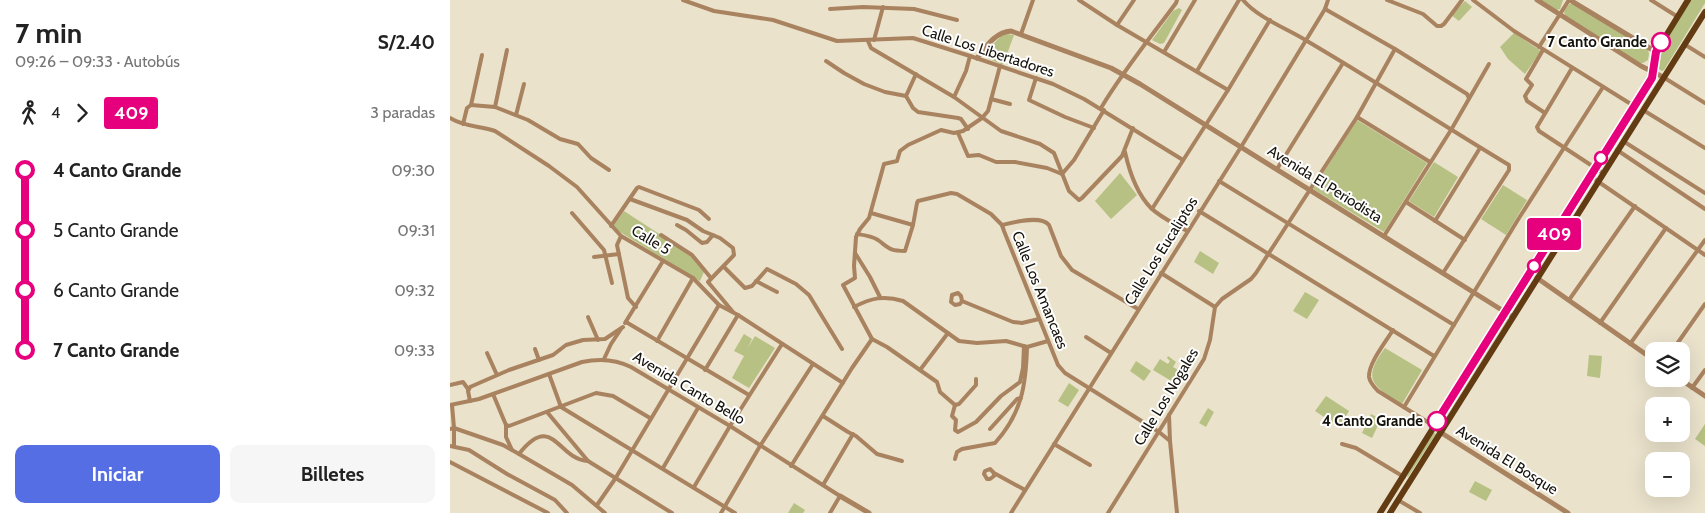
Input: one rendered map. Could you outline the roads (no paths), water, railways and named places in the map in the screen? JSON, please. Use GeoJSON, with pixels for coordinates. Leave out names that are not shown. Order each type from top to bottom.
{"type":"FeatureCollection","features":[{"type":"Feature","properties":{"kind":"main road"},"geometry":{"type":"LineString","coordinates":[[1380,513],[1652,78],[1656,52],[1688,0]]}},
{"type":"Feature","properties":{"kind":"main road"},"geometry":{"type":"LineString","coordinates":[[1390,513],[1705,12]]}},
{"type":"Feature","properties":{"kind":"main road"},"geometry":{"type":"LineString","coordinates":[[1642,93],[1651,97]]}},
{"type":"Feature","properties":{"kind":"street","name":"Calle Los Libertadores"},"geometry":{"type":"LineString","coordinates":[[683,0],[714,12],[773,20],[837,41],[913,38],[970,56],[1053,84],[1103,109],[1183,160]]}},
{"type":"Feature","properties":{"kind":"street"},"geometry":{"type":"LineString","coordinates":[[976,58],[1001,33],[1011,31],[1021,34],[1033,0]]}},
{"type":"Feature","properties":{"kind":"street"},"geometry":{"type":"LineString","coordinates":[[1079,0],[1117,25],[1228,90]]}},
{"type":"Feature","properties":{"kind":"street"},"geometry":{"type":"LineString","coordinates":[[1117,25],[1134,0]]}},
{"type":"Feature","properties":{"kind":"street"},"geometry":{"type":"LineString","coordinates":[[1062,174],[1074,160],[1094,128],[1117,81],[1176,3],[1176,0]]}},
{"type":"Feature","properties":{"kind":"street"},"geometry":{"type":"LineString","coordinates":[[1164,52],[1195,0]]}},
{"type":"Feature","properties":{"kind":"street"},"geometry":{"type":"LineString","coordinates":[[1196,71],[1239,0]]}},
{"type":"Feature","properties":{"kind":"street"},"geometry":{"type":"LineString","coordinates":[[1243,0],[1270,20],[1343,62],[1508,165],[1510,168],[1443,274]]}},
{"type":"Feature","properties":{"kind":"street","name":"Calle Los Eucaliptos"},"geometry":{"type":"LineString","coordinates":[[1011,513],[1241,147],[1325,9],[1328,0]]}},
{"type":"Feature","properties":{"kind":"street"},"geometry":{"type":"LineString","coordinates":[[1387,0],[1423,14],[1437,26],[1444,24],[1462,0]]}},
{"type":"Feature","properties":{"kind":"street"},"geometry":{"type":"LineString","coordinates":[[1473,0],[1514,31],[1634,106]]}},
{"type":"Feature","properties":{"kind":"street"},"geometry":{"type":"LineString","coordinates":[[1537,0],[1641,66],[1705,103]]}},
{"type":"Feature","properties":{"kind":"street"},"geometry":{"type":"LineString","coordinates":[[1545,113],[1527,101],[1525,96],[1532,84],[1526,79],[1541,48],[1570,0],[1656,52]]}},
{"type":"Feature","properties":{"kind":"street"},"geometry":{"type":"LineString","coordinates":[[1651,0],[1678,17]]}},
{"type":"Feature","properties":{"kind":"street"},"geometry":{"type":"LineString","coordinates":[[830,9],[883,7],[914,9],[957,20]]}},
{"type":"Feature","properties":{"kind":"street"},"geometry":{"type":"LineString","coordinates":[[874,40],[883,7]]}},
{"type":"Feature","properties":{"kind":"street"},"geometry":{"type":"LineString","coordinates":[[1325,9],[1395,49],[1467,94],[1469,98]]}},
{"type":"Feature","properties":{"kind":"street"},"geometry":{"type":"LineString","coordinates":[[1152,209],[1270,20]]}},
{"type":"Feature","properties":{"kind":"street","name":"Avenida El Periodista"},"geometry":{"type":"LineString","coordinates":[[1021,34],[1123,74],[1513,317]]}},
{"type":"Feature","properties":{"kind":"street"},"geometry":{"type":"LineString","coordinates":[[868,41],[872,48],[954,97],[1001,130],[1051,150],[1054,153],[1069,191],[1079,200],[1125,152]]}},
{"type":"Feature","properties":{"kind":"street"},"geometry":{"type":"LineString","coordinates":[[1684,44],[1705,57]]}},
{"type":"Feature","properties":{"kind":"street"},"geometry":{"type":"LineString","coordinates":[[1161,272],[1215,307],[1222,299],[1251,278],[1269,254],[1357,116],[1395,49]]}},
{"type":"Feature","properties":{"kind":"street"},"geometry":{"type":"LineString","coordinates":[[495,107],[507,50]]}},
{"type":"Feature","properties":{"kind":"street"},"geometry":{"type":"LineString","coordinates":[[472,105],[482,55]]}},
{"type":"Feature","properties":{"kind":"street"},"geometry":{"type":"LineString","coordinates":[[954,97],[970,56]]}},
{"type":"Feature","properties":{"kind":"street"},"geometry":{"type":"LineString","coordinates":[[826,61],[844,74],[864,84],[886,92],[906,96],[915,111],[961,119],[968,129]]}},
{"type":"Feature","properties":{"kind":"street"},"geometry":{"type":"LineString","coordinates":[[1277,169],[1343,62]]}},
{"type":"Feature","properties":{"kind":"street"},"geometry":{"type":"LineString","coordinates":[[1384,236],[1451,130],[1489,64]]}},
{"type":"Feature","properties":{"kind":"street"},"geometry":{"type":"LineString","coordinates":[[955,405],[940,392],[937,382],[887,347],[872,339],[843,285],[856,278],[854,266],[857,234],[871,213],[884,164],[895,162],[902,149],[937,131],[958,132],[968,129],[982,118],[988,111],[1000,66]]}},
{"type":"Feature","properties":{"kind":"street"},"geometry":{"type":"LineString","coordinates":[[1572,68],[1537,127],[1603,172]]}},
{"type":"Feature","properties":{"kind":"street"},"geometry":{"type":"LineString","coordinates":[[906,96],[916,74]]}},
{"type":"Feature","properties":{"kind":"street"},"geometry":{"type":"LineString","coordinates":[[1036,78],[1029,100],[1094,128]]}},
{"type":"Feature","properties":{"kind":"street"},"geometry":{"type":"LineString","coordinates":[[516,115],[524,84]]}},
{"type":"Feature","properties":{"kind":"street"},"geometry":{"type":"LineString","coordinates":[[1404,407],[1524,210],[1603,87]]}},
{"type":"Feature","properties":{"kind":"street"},"geometry":{"type":"LineString","coordinates":[[991,99],[1010,104]]}},
{"type":"Feature","properties":{"kind":"street"},"geometry":{"type":"LineString","coordinates":[[462,124],[467,108],[472,105],[495,107],[528,120],[560,139],[578,144],[592,158],[609,170]]}},
{"type":"Feature","properties":{"kind":"street"},"geometry":{"type":"LineString","coordinates":[[1643,110],[1705,148]]}},
{"type":"Feature","properties":{"kind":"street"},"geometry":{"type":"LineString","coordinates":[[1357,116],[1430,162]]}},
{"type":"Feature","properties":{"kind":"street","name":"Calle 5"},"geometry":{"type":"LineString","coordinates":[[450,118],[462,124],[495,131],[549,166],[577,187],[621,236],[693,278],[719,304],[843,383]]}},
{"type":"Feature","properties":{"kind":"street"},"geometry":{"type":"LineString","coordinates":[[1133,128],[1126,144],[1125,152],[1137,186],[1152,209],[1187,231]]}},
{"type":"Feature","properties":{"kind":"street"},"geometry":{"type":"LineString","coordinates":[[958,132],[968,156],[979,155],[996,162],[1015,162],[1046,168],[1062,174]]}},
{"type":"Feature","properties":{"kind":"street"},"geometry":{"type":"LineString","coordinates":[[1623,141],[1705,192]]}},
{"type":"Feature","properties":{"kind":"street"},"geometry":{"type":"LineString","coordinates":[[1435,221],[1480,148]]}},
{"type":"Feature","properties":{"kind":"street"},"geometry":{"type":"LineString","coordinates":[[1617,150],[1705,209]]}},
{"type":"Feature","properties":{"kind":"street"},"geometry":{"type":"LineString","coordinates":[[1590,176],[1705,256]]}},
{"type":"Feature","properties":{"kind":"street"},"geometry":{"type":"LineString","coordinates":[[1219,181],[1454,325]]}},
{"type":"Feature","properties":{"kind":"street"},"geometry":{"type":"LineString","coordinates":[[611,226],[640,187],[699,210],[709,219]]}},
{"type":"Feature","properties":{"kind":"street","name":"Calle Los Amancaes"},"geometry":{"type":"LineString","coordinates":[[913,225],[918,201],[951,193],[964,197],[991,214],[1002,225],[1058,366],[1065,373],[1170,441]]}},
{"type":"Feature","properties":{"kind":"street"},"geometry":{"type":"LineString","coordinates":[[630,199],[675,215],[720,238],[733,248],[734,254],[724,267],[708,280],[708,284],[733,312]]}},
{"type":"Feature","properties":{"kind":"street"},"geometry":{"type":"LineString","coordinates":[[1406,202],[1465,240]]}},
{"type":"Feature","properties":{"kind":"street"},"geometry":{"type":"LineString","coordinates":[[1569,300],[1635,206]]}},
{"type":"Feature","properties":{"kind":"street"},"geometry":{"type":"LineString","coordinates":[[1199,212],[1434,356]]}},
{"type":"Feature","properties":{"kind":"street"},"geometry":{"type":"LineString","coordinates":[[572,213],[606,255],[612,283]]}},
{"type":"Feature","properties":{"kind":"street"},"geometry":{"type":"LineString","coordinates":[[857,234],[875,238],[885,247],[893,250],[905,251],[913,225],[871,213]]}},
{"type":"Feature","properties":{"kind":"street"},"geometry":{"type":"LineString","coordinates":[[1002,225],[1036,219],[1046,222],[1049,225],[1061,256],[1072,270],[1138,309]]}},
{"type":"Feature","properties":{"kind":"street"},"geometry":{"type":"LineString","coordinates":[[676,225],[703,243],[707,242],[713,235]]}},
{"type":"Feature","properties":{"kind":"street"},"geometry":{"type":"LineString","coordinates":[[1600,323],[1666,228]]}},
{"type":"Feature","properties":{"kind":"street"},"geometry":{"type":"LineString","coordinates":[[661,235],[692,255],[711,278]]}},
{"type":"Feature","properties":{"kind":"street"},"geometry":{"type":"LineString","coordinates":[[621,236],[618,241],[619,254],[628,298],[636,307]]}},
{"type":"Feature","properties":{"kind":"street"},"geometry":{"type":"LineString","coordinates":[[1630,344],[1705,240]]}},
{"type":"Feature","properties":{"kind":"street"},"geometry":{"type":"LineString","coordinates":[[855,252],[880,297]]}},
{"type":"Feature","properties":{"kind":"street"},"geometry":{"type":"LineString","coordinates":[[594,257],[619,254]]}},
{"type":"Feature","properties":{"kind":"street"},"geometry":{"type":"LineString","coordinates":[[604,359],[611,344],[636,307],[663,261]]}},
{"type":"Feature","properties":{"kind":"street"},"geometry":{"type":"LineString","coordinates":[[724,267],[745,288],[750,287],[765,270],[770,269],[802,288],[809,295],[842,349]]}},
{"type":"Feature","properties":{"kind":"street"},"geometry":{"type":"LineString","coordinates":[[657,341],[693,278]]}},
{"type":"Feature","properties":{"kind":"street"},"geometry":{"type":"LineString","coordinates":[[1537,278],[1645,354]]}},
{"type":"Feature","properties":{"kind":"street"},"geometry":{"type":"LineString","coordinates":[[756,281],[777,292]]}},
{"type":"Feature","properties":{"kind":"street"},"geometry":{"type":"LineString","coordinates":[[854,307],[868,300],[880,297],[894,298],[903,301],[959,340],[968,342],[1006,341],[1026,346],[1048,341]]}},
{"type":"Feature","properties":{"kind":"street"},"geometry":{"type":"LineString","coordinates":[[962,301],[1013,322],[1022,323],[1039,319]]}},
{"type":"Feature","properties":{"kind":"street"},"geometry":{"type":"LineString","coordinates":[[597,505],[615,479],[719,304]]}},
{"type":"Feature","properties":{"kind":"street"},"geometry":{"type":"LineString","coordinates":[[1678,342],[1705,304]]}},
{"type":"Feature","properties":{"kind":"street","name":"Calle Los Nogales"},"geometry":{"type":"LineString","coordinates":[[1108,513],[1192,379],[1208,350],[1215,307]]}},
{"type":"Feature","properties":{"kind":"street"},"geometry":{"type":"LineString","coordinates":[[705,370],[738,315]]}},
{"type":"Feature","properties":{"kind":"street"},"geometry":{"type":"LineString","coordinates":[[588,317],[598,340]]}},
{"type":"Feature","properties":{"kind":"street"},"geometry":{"type":"LineString","coordinates":[[626,322],[749,395]]}},
{"type":"Feature","properties":{"kind":"street"},"geometry":{"type":"LineString","coordinates":[[468,389],[497,375],[553,355],[566,345],[583,340],[606,338],[623,327]]}},
{"type":"Feature","properties":{"kind":"street"},"geometry":{"type":"LineString","coordinates":[[1393,330],[1371,368],[1369,376],[1371,384],[1378,391],[1434,426]]}},
{"type":"Feature","properties":{"kind":"street"},"geometry":{"type":"LineString","coordinates":[[920,370],[948,333]]}},
{"type":"Feature","properties":{"kind":"street"},"geometry":{"type":"LineString","coordinates":[[1086,337],[1111,352]]}},
{"type":"Feature","properties":{"kind":"street"},"geometry":{"type":"LineString","coordinates":[[791,466],[872,339]]}},
{"type":"Feature","properties":{"kind":"street"},"geometry":{"type":"LineString","coordinates":[[694,487],[782,344]]}},
{"type":"Feature","properties":{"kind":"street"},"geometry":{"type":"LineString","coordinates":[[955,459],[957,452],[962,449],[995,443],[1012,420],[1021,398],[1026,376],[1026,346]]}},
{"type":"Feature","properties":{"kind":"street"},"geometry":{"type":"LineString","coordinates":[[955,405],[952,416],[956,420],[955,430],[958,432],[976,422],[1001,396],[1020,382],[1026,346]]}},
{"type":"Feature","properties":{"kind":"street"},"geometry":{"type":"LineString","coordinates":[[535,349],[539,360]]}},
{"type":"Feature","properties":{"kind":"street"},"geometry":{"type":"LineString","coordinates":[[487,353],[497,375]]}},
{"type":"Feature","properties":{"kind":"street","name":"Avenida Canto Bello"},"geometry":{"type":"LineString","coordinates":[[451,405],[493,394],[582,362],[604,359],[616,361],[631,367],[730,426],[791,466],[869,513]]}},
{"type":"Feature","properties":{"kind":"street"},"geometry":{"type":"LineString","coordinates":[[721,513],[760,446],[813,364]]}},
{"type":"Feature","properties":{"kind":"street"},"geometry":{"type":"LineString","coordinates":[[1705,370],[1692,388],[1705,396]]}},
{"type":"Feature","properties":{"kind":"street"},"geometry":{"type":"LineString","coordinates":[[549,374],[561,407],[735,513]]}},
{"type":"Feature","properties":{"kind":"street"},"geometry":{"type":"LineString","coordinates":[[955,405],[959,404],[976,385],[976,379]]}},
{"type":"Feature","properties":{"kind":"street"},"geometry":{"type":"LineString","coordinates":[[450,385],[463,382],[468,389],[470,401]]}},
{"type":"Feature","properties":{"kind":"street"},"geometry":{"type":"LineString","coordinates":[[493,394],[506,426],[506,437],[512,450]]}},
{"type":"Feature","properties":{"kind":"street"},"geometry":{"type":"LineString","coordinates":[[506,426],[590,395],[608,394],[650,418]]}},
{"type":"Feature","properties":{"kind":"street"},"geometry":{"type":"LineString","coordinates":[[990,429],[1017,399],[1021,398]]}},
{"type":"Feature","properties":{"kind":"street"},"geometry":{"type":"LineString","coordinates":[[451,405],[452,446],[469,450],[507,474],[555,500],[567,513]]}},
{"type":"Feature","properties":{"kind":"street"},"geometry":{"type":"LineString","coordinates":[[663,468],[698,408]]}},
{"type":"Feature","properties":{"kind":"street"},"geometry":{"type":"LineString","coordinates":[[548,412],[588,461],[672,513]]}},
{"type":"Feature","properties":{"kind":"street"},"geometry":{"type":"LineString","coordinates":[[1169,415],[1176,513]]}},
{"type":"Feature","properties":{"kind":"street"},"geometry":{"type":"LineString","coordinates":[[823,416],[854,434],[877,454],[902,462]]}},
{"type":"Feature","properties":{"kind":"street","name":"Avenida El Bosque"},"geometry":{"type":"LineString","coordinates":[[1434,426],[1440,432],[1568,513]]}},
{"type":"Feature","properties":{"kind":"street"},"geometry":{"type":"LineString","coordinates":[[452,428],[489,439],[512,450],[572,485],[605,513]]}},
{"type":"Feature","properties":{"kind":"street"},"geometry":{"type":"LineString","coordinates":[[823,485],[854,434]]}},
{"type":"Feature","properties":{"kind":"street"},"geometry":{"type":"LineString","coordinates":[[519,454],[528,442],[547,436],[553,438],[574,457],[588,461]]}},
{"type":"Feature","properties":{"kind":"street"},"geometry":{"type":"LineString","coordinates":[[1054,444],[1090,465]]}},
{"type":"Feature","properties":{"kind":"street"},"geometry":{"type":"LineString","coordinates":[[1342,444],[1356,448],[1410,481]]}},
{"type":"Feature","properties":{"kind":"street"},"geometry":{"type":"LineString","coordinates":[[450,462],[548,513]]}},
{"type":"Feature","properties":{"kind":"street"},"geometry":{"type":"LineString","coordinates":[[994,473],[1025,490]]}},
{"type":"Feature","properties":{"kind":"street"},"geometry":{"type":"LineString","coordinates":[[830,513],[840,496]]}},
{"type":"Feature","properties":{"kind":"street"},"geometry":{"type":"LineString","coordinates":[[1398,500],[1420,513]]}},
{"type":"Feature","properties":{"kind":"place","name":"7 Canto Grande"},"geometry":{"type":"Point","coordinates":[1661,42]}},
{"type":"Feature","properties":{"kind":"place","name":"4 Canto Grande"},"geometry":{"type":"Point","coordinates":[1437,421]}}]}
